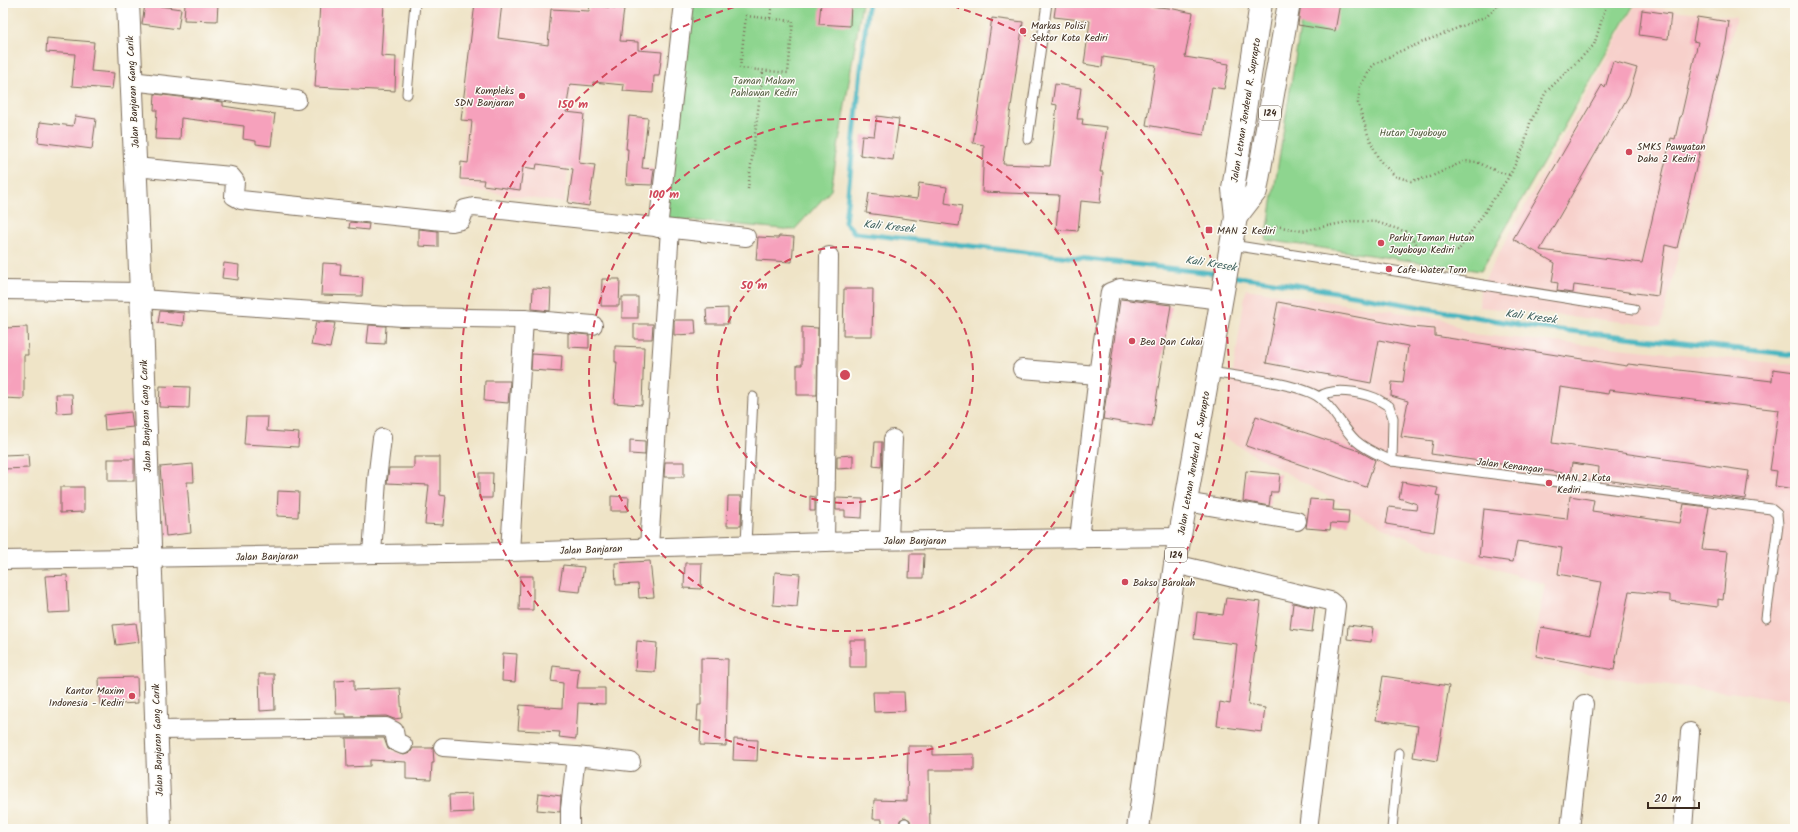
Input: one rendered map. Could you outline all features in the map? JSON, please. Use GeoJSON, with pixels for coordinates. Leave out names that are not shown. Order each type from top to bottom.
{"type":"FeatureCollection","features":[{"type":"Feature","properties":{"kind":"main road","name":"Jalan Banjaran Gang Carik"},"geometry":{"type":"LineString","coordinates":[[128,3],[141,295],[160,829]]}},
{"type":"Feature","properties":{"kind":"main road","name":"Jalan Letnan Jenderal R. Suprapto"},"geometry":{"type":"LineString","coordinates":[[1138,829],[1175,564],[1210,372],[1236,217],[1233,189],[1261,3]]}},
{"type":"Feature","properties":{"kind":"main road","name":"Jalan Letnan Jenderal R. Suprapto"},"geometry":{"type":"LineString","coordinates":[[1236,217],[1256,191],[1289,3]]}},
{"type":"Feature","properties":{"kind":"street"},"geometry":{"type":"LineString","coordinates":[[649,547],[664,229],[684,3]]}},
{"type":"Feature","properties":{"kind":"street"},"geometry":{"type":"LineString","coordinates":[[131,81],[297,100]]}},
{"type":"Feature","properties":{"kind":"street"},"geometry":{"type":"LineString","coordinates":[[135,167],[232,176],[235,181],[234,196],[242,200],[452,222],[461,220],[465,209],[474,207],[746,237]]}},
{"type":"Feature","properties":{"kind":"street"},"geometry":{"type":"LineString","coordinates":[[825,542],[829,256]]}},
{"type":"Feature","properties":{"kind":"street"},"geometry":{"type":"LineString","coordinates":[[1079,539],[1098,375],[1110,292],[1120,288],[1223,292]]}},
{"type":"Feature","properties":{"kind":"street"},"geometry":{"type":"LineString","coordinates":[[3,290],[141,295],[402,317],[524,319],[593,325]]}},
{"type":"Feature","properties":{"kind":"street"},"geometry":{"type":"LineString","coordinates":[[510,552],[524,319]]}},
{"type":"Feature","properties":{"kind":"street"},"geometry":{"type":"LineString","coordinates":[[1022,369],[1098,375]]}},
{"type":"Feature","properties":{"kind":"street"},"geometry":{"type":"LineString","coordinates":[[372,554],[377,480],[382,438]]}},
{"type":"Feature","properties":{"kind":"street"},"geometry":{"type":"LineString","coordinates":[[889,540],[893,439]]}},
{"type":"Feature","properties":{"kind":"street"},"geometry":{"type":"LineString","coordinates":[[1186,502],[1297,521]]}},
{"type":"Feature","properties":{"kind":"street","name":"Jalan Banjaran"},"geometry":{"type":"LineString","coordinates":[[3,560],[510,552],[889,540],[1180,537]]}},
{"type":"Feature","properties":{"kind":"street"},"geometry":{"type":"LineString","coordinates":[[1175,564],[1330,601],[1336,606],[1308,829]]}},
{"type":"Feature","properties":{"kind":"street"},"geometry":{"type":"LineString","coordinates":[[1570,829],[1584,704]]}},
{"type":"Feature","properties":{"kind":"street"},"geometry":{"type":"LineString","coordinates":[[157,730],[386,727],[394,731],[396,742],[403,745]]}},
{"type":"Feature","properties":{"kind":"street"},"geometry":{"type":"LineString","coordinates":[[1683,829],[1690,732]]}},
{"type":"Feature","properties":{"kind":"street"},"geometry":{"type":"LineString","coordinates":[[443,747],[576,756],[631,762]]}},
{"type":"Feature","properties":{"kind":"street"},"geometry":{"type":"LineString","coordinates":[[570,829],[570,809],[576,756]]}},
{"type":"Feature","properties":{"kind":"lane"},"geometry":{"type":"LineString","coordinates":[[407,94],[415,3]]}},
{"type":"Feature","properties":{"kind":"lane"},"geometry":{"type":"LineString","coordinates":[[1028,139],[1047,3]]}},
{"type":"Feature","properties":{"kind":"lane"},"geometry":{"type":"LineString","coordinates":[[1231,249],[1634,309]]}},
{"type":"Feature","properties":{"kind":"lane","name":"Jalan Kenangan"},"geometry":{"type":"LineString","coordinates":[[1210,372],[1303,389],[1319,397],[1336,415],[1355,440],[1370,451],[1392,461],[1771,509],[1777,514],[1778,525],[1766,618]]}},
{"type":"Feature","properties":{"kind":"lane"},"geometry":{"type":"LineString","coordinates":[[1319,397],[1325,392],[1339,390],[1375,398],[1389,406],[1393,418],[1392,461]]}},
{"type":"Feature","properties":{"kind":"lane"},"geometry":{"type":"LineString","coordinates":[[746,544],[753,397]]}},
{"type":"Feature","properties":{"kind":"lane"},"geometry":{"type":"LineString","coordinates":[[1392,829],[1398,754]]}},
{"type":"Feature","properties":{"kind":"path"},"geometry":{"type":"LineString","coordinates":[[770,18],[772,3]]}},
{"type":"Feature","properties":{"kind":"path"},"geometry":{"type":"LineString","coordinates":[[1500,3],[1487,16],[1396,53],[1373,65],[1360,86],[1358,103],[1368,135],[1379,160],[1395,176],[1410,181],[1430,177],[1465,161],[1477,162],[1496,171],[1510,175]]}},
{"type":"Feature","properties":{"kind":"path"},"geometry":{"type":"LineString","coordinates":[[1276,226],[1302,231],[1352,221],[1376,222],[1407,232],[1418,246],[1442,253],[1458,251],[1510,175],[1524,146],[1530,123],[1546,92],[1594,44],[1607,3]]}},
{"type":"Feature","properties":{"kind":"path"},"geometry":{"type":"LineString","coordinates":[[746,16],[770,18],[793,21],[788,73],[740,68],[746,16]]}},
{"type":"Feature","properties":{"kind":"path"},"geometry":{"type":"LineString","coordinates":[[748,189],[763,71]]}},
{"type":"Feature","properties":{"kind":"shaded area","name":"Kompleks SDN Banjaran"},"geometry":{"type":"Polygon","coordinates":[[[474,3],[587,3],[564,203],[460,188],[474,3]]]}},
{"type":"Feature","properties":{"kind":"shaded area","name":"SMKS Pawyatan Daha 2 Kediri"},"geometry":{"type":"Polygon","coordinates":[[[1635,6],[1736,17],[1661,326],[1479,307],[1480,288],[1635,6]]]}},
{"type":"Feature","properties":{"kind":"shaded area","name":"MAN 2 Kota Kediri"},"geometry":{"type":"Polygon","coordinates":[[[1246,289],[1443,319],[1471,334],[1795,365],[1795,700],[1620,679],[1529,663],[1545,584],[1439,551],[1383,528],[1223,437],[1246,289]]]}},
{"type":"Feature","properties":{"kind":"green space","name":"Taman Makam Pahlawan Kediri"},"geometry":{"type":"Polygon","coordinates":[[[690,3],[862,3],[831,190],[794,230],[665,218],[690,3]]]}},
{"type":"Feature","properties":{"kind":"green space","name":"Hutan Joyoboyo"},"geometry":{"type":"Polygon","coordinates":[[[1304,3],[1635,3],[1481,271],[1266,240],[1304,3]]]}},
{"type":"Feature","properties":{"kind":"building"},"geometry":{"type":"Polygon","coordinates":[[[185,3],[218,3],[217,21],[184,20],[185,3]]]}},
{"type":"Feature","properties":{"kind":"building"},"geometry":{"type":"Polygon","coordinates":[[[320,3],[384,3],[381,56],[396,57],[395,91],[315,87],[320,3]]]}},
{"type":"Feature","properties":{"kind":"building","name":"Kompleks SDN Banjaran"},"geometry":{"type":"Polygon","coordinates":[[[475,3],[502,3],[498,38],[548,45],[551,9],[589,11],[590,5],[624,9],[620,41],[638,42],[638,50],[662,52],[659,76],[654,76],[653,93],[623,91],[624,85],[593,82],[593,86],[570,84],[566,112],[584,114],[579,163],[595,165],[589,206],[568,203],[573,169],[537,164],[536,169],[523,167],[520,190],[483,185],[484,180],[460,179],[461,162],[468,163],[472,121],[461,120],[475,3]]]}},
{"type":"Feature","properties":{"kind":"building"},"geometry":{"type":"Polygon","coordinates":[[[821,3],[851,3],[850,26],[819,24],[821,3]]]}},
{"type":"Feature","properties":{"kind":"building"},"geometry":{"type":"Polygon","coordinates":[[[1056,3],[1112,3],[1169,8],[1193,13],[1185,57],[1229,64],[1224,89],[1212,87],[1204,135],[1146,125],[1156,65],[1103,57],[1102,67],[1084,64],[1090,21],[1054,17],[1056,3]]]}},
{"type":"Feature","properties":{"kind":"building"},"geometry":{"type":"Polygon","coordinates":[[[1301,3],[1340,3],[1335,31],[1298,25],[1301,3]]]}},
{"type":"Feature","properties":{"kind":"building"},"geometry":{"type":"Polygon","coordinates":[[[145,4],[181,9],[178,29],[142,24],[145,4]]]}},
{"type":"Feature","properties":{"kind":"building"},"geometry":{"type":"Polygon","coordinates":[[[1642,10],[1671,14],[1668,39],[1639,35],[1642,10]]]}},
{"type":"Feature","properties":{"kind":"building"},"geometry":{"type":"Polygon","coordinates":[[[1697,17],[1729,22],[1726,42],[1677,248],[1665,245],[1658,296],[1574,285],[1573,293],[1557,291],[1558,283],[1552,282],[1555,263],[1513,239],[1602,85],[1605,88],[1613,61],[1637,68],[1629,95],[1540,250],[1642,263],[1671,138],[1675,139],[1698,42],[1693,41],[1697,17]]]}},
{"type":"Feature","properties":{"kind":"building"},"geometry":{"type":"Polygon","coordinates":[[[992,18],[1023,22],[1003,164],[1050,166],[1057,105],[1052,104],[1055,84],[1081,88],[1077,119],[1083,119],[1082,124],[1107,127],[1100,172],[1103,172],[1100,203],[1081,201],[1078,231],[1056,229],[1059,195],[982,192],[984,145],[973,143],[992,18]]]}},
{"type":"Feature","properties":{"kind":"building"},"geometry":{"type":"Polygon","coordinates":[[[47,38],[94,42],[91,71],[114,73],[112,89],[72,86],[75,54],[46,52],[47,38]]]}},
{"type":"Feature","properties":{"kind":"building"},"geometry":{"type":"Polygon","coordinates":[[[155,94],[223,102],[223,106],[275,114],[271,146],[256,144],[256,141],[243,139],[244,126],[181,118],[180,140],[155,139],[157,110],[154,110],[155,94]]]}},
{"type":"Feature","properties":{"kind":"building"},"geometry":{"type":"Polygon","coordinates":[[[75,116],[96,119],[92,149],[38,142],[40,122],[73,126],[75,116]]]}},
{"type":"Feature","properties":{"kind":"building"},"geometry":{"type":"Polygon","coordinates":[[[629,116],[648,118],[642,168],[654,169],[652,185],[626,184],[628,149],[626,149],[629,116]]]}},
{"type":"Feature","properties":{"kind":"building"},"geometry":{"type":"Polygon","coordinates":[[[877,116],[899,119],[893,160],[860,155],[862,135],[874,136],[877,116]]]}},
{"type":"Feature","properties":{"kind":"building"},"geometry":{"type":"Polygon","coordinates":[[[919,183],[947,187],[945,203],[962,206],[959,226],[866,213],[869,193],[917,199],[919,183]]]}},
{"type":"Feature","properties":{"kind":"building"},"geometry":{"type":"Polygon","coordinates":[[[350,222],[369,224],[368,230],[349,228],[350,222]]]}},
{"type":"Feature","properties":{"kind":"building"},"geometry":{"type":"Polygon","coordinates":[[[419,229],[438,231],[438,247],[419,246],[419,229]]]}},
{"type":"Feature","properties":{"kind":"building"},"geometry":{"type":"Polygon","coordinates":[[[779,236],[794,237],[792,262],[756,260],[758,237],[778,238],[779,236]]]}},
{"type":"Feature","properties":{"kind":"building"},"geometry":{"type":"Polygon","coordinates":[[[224,263],[239,265],[238,280],[222,278],[224,263]]]}},
{"type":"Feature","properties":{"kind":"building"},"geometry":{"type":"Polygon","coordinates":[[[323,263],[341,264],[340,275],[363,277],[362,296],[321,295],[323,263]]]}},
{"type":"Feature","properties":{"kind":"building"},"geometry":{"type":"Polygon","coordinates":[[[602,279],[620,279],[619,306],[601,306],[602,279]]]}},
{"type":"Feature","properties":{"kind":"building"},"geometry":{"type":"Polygon","coordinates":[[[533,288],[551,289],[550,311],[532,309],[533,288]]]}},
{"type":"Feature","properties":{"kind":"building"},"geometry":{"type":"Polygon","coordinates":[[[844,289],[873,289],[872,336],[843,336],[844,289]]]}},
{"type":"Feature","properties":{"kind":"building"},"geometry":{"type":"Polygon","coordinates":[[[622,297],[638,297],[638,318],[622,318],[622,297]]]}},
{"type":"Feature","properties":{"kind":"building"},"geometry":{"type":"Polygon","coordinates":[[[1121,299],[1171,305],[1152,427],[1103,419],[1121,299]]]}},
{"type":"Feature","properties":{"kind":"building"},"geometry":{"type":"Polygon","coordinates":[[[1278,302],[1410,327],[1435,329],[1435,336],[1627,366],[1628,364],[1772,381],[1773,369],[1795,372],[1795,489],[1775,486],[1777,471],[1770,470],[1779,410],[1609,390],[1608,394],[1560,387],[1552,443],[1749,471],[1745,499],[1598,479],[1599,467],[1572,463],[1570,474],[1431,454],[1433,441],[1401,437],[1408,401],[1391,396],[1392,382],[1403,383],[1408,346],[1379,340],[1371,383],[1266,363],[1278,302]]]}},
{"type":"Feature","properties":{"kind":"building"},"geometry":{"type":"Polygon","coordinates":[[[728,308],[728,324],[707,324],[706,309],[728,308]]]}},
{"type":"Feature","properties":{"kind":"building"},"geometry":{"type":"Polygon","coordinates":[[[160,311],[184,313],[183,326],[158,323],[160,311]]]}},
{"type":"Feature","properties":{"kind":"building"},"geometry":{"type":"Polygon","coordinates":[[[674,320],[695,320],[696,334],[674,335],[674,320]]]}},
{"type":"Feature","properties":{"kind":"building"},"geometry":{"type":"Polygon","coordinates":[[[316,322],[335,323],[330,348],[311,345],[316,322]]]}},
{"type":"Feature","properties":{"kind":"building"},"geometry":{"type":"Polygon","coordinates":[[[634,324],[653,324],[652,339],[634,339],[634,324]]]}},
{"type":"Feature","properties":{"kind":"building"},"geometry":{"type":"Polygon","coordinates":[[[369,325],[386,326],[385,344],[367,343],[369,325]]]}},
{"type":"Feature","properties":{"kind":"building"},"geometry":{"type":"Polygon","coordinates":[[[27,327],[28,355],[24,355],[24,399],[3,398],[5,375],[4,328],[27,327]]]}},
{"type":"Feature","properties":{"kind":"building"},"geometry":{"type":"Polygon","coordinates":[[[802,327],[818,328],[817,395],[797,395],[797,365],[802,365],[802,327]]]}},
{"type":"Feature","properties":{"kind":"building"},"geometry":{"type":"Polygon","coordinates":[[[568,333],[589,335],[589,348],[568,347],[568,333]]]}},
{"type":"Feature","properties":{"kind":"building"},"geometry":{"type":"Polygon","coordinates":[[[615,346],[644,347],[642,405],[614,403],[617,362],[615,362],[615,346]]]}},
{"type":"Feature","properties":{"kind":"building"},"geometry":{"type":"Polygon","coordinates":[[[532,354],[562,356],[561,372],[531,370],[532,354]]]}},
{"type":"Feature","properties":{"kind":"building"},"geometry":{"type":"Polygon","coordinates":[[[485,381],[510,381],[508,403],[484,401],[485,381]]]}},
{"type":"Feature","properties":{"kind":"building"},"geometry":{"type":"Polygon","coordinates":[[[160,386],[190,387],[189,408],[159,407],[160,386]]]}},
{"type":"Feature","properties":{"kind":"building"},"geometry":{"type":"Polygon","coordinates":[[[56,394],[72,394],[73,412],[57,413],[56,394]]]}},
{"type":"Feature","properties":{"kind":"building"},"geometry":{"type":"Polygon","coordinates":[[[131,412],[133,427],[105,430],[104,415],[131,412]]]}},
{"type":"Feature","properties":{"kind":"building"},"geometry":{"type":"Polygon","coordinates":[[[1256,416],[1359,451],[1375,460],[1366,487],[1246,446],[1256,416]]]}},
{"type":"Feature","properties":{"kind":"building"},"geometry":{"type":"Polygon","coordinates":[[[246,417],[268,417],[267,431],[299,433],[298,447],[244,444],[246,417]]]}},
{"type":"Feature","properties":{"kind":"building"},"geometry":{"type":"Polygon","coordinates":[[[630,440],[645,441],[645,455],[630,454],[630,440]]]}},
{"type":"Feature","properties":{"kind":"building"},"geometry":{"type":"Polygon","coordinates":[[[875,442],[882,442],[881,467],[873,466],[875,442]]]}},
{"type":"Feature","properties":{"kind":"building"},"geometry":{"type":"Polygon","coordinates":[[[28,454],[29,468],[3,469],[3,455],[28,454]]]}},
{"type":"Feature","properties":{"kind":"building"},"geometry":{"type":"Polygon","coordinates":[[[853,455],[853,468],[837,469],[837,456],[853,455]]]}},
{"type":"Feature","properties":{"kind":"building"},"geometry":{"type":"Polygon","coordinates":[[[414,457],[440,457],[440,495],[446,496],[443,525],[425,524],[429,485],[387,483],[389,468],[414,468],[414,457]]]}},
{"type":"Feature","properties":{"kind":"building"},"geometry":{"type":"Polygon","coordinates":[[[108,459],[134,459],[134,481],[108,481],[108,459]]]}},
{"type":"Feature","properties":{"kind":"building"},"geometry":{"type":"Polygon","coordinates":[[[665,462],[684,462],[684,477],[664,477],[665,462]]]}},
{"type":"Feature","properties":{"kind":"building"},"geometry":{"type":"Polygon","coordinates":[[[193,464],[194,482],[187,482],[191,533],[166,536],[160,467],[193,464]]]}},
{"type":"Feature","properties":{"kind":"building"},"geometry":{"type":"Polygon","coordinates":[[[1246,471],[1280,474],[1278,492],[1271,492],[1269,506],[1243,501],[1246,471]]]}},
{"type":"Feature","properties":{"kind":"building"},"geometry":{"type":"Polygon","coordinates":[[[479,473],[493,473],[492,498],[479,498],[479,473]]]}},
{"type":"Feature","properties":{"kind":"building"},"geometry":{"type":"Polygon","coordinates":[[[1402,482],[1438,488],[1436,495],[1440,496],[1434,532],[1386,524],[1389,507],[1416,510],[1417,504],[1399,498],[1402,482]]]}},
{"type":"Feature","properties":{"kind":"building"},"geometry":{"type":"Polygon","coordinates":[[[60,487],[84,487],[84,512],[60,513],[60,487]]]}},
{"type":"Feature","properties":{"kind":"building"},"geometry":{"type":"Polygon","coordinates":[[[278,491],[299,492],[298,517],[277,516],[278,491]]]}},
{"type":"Feature","properties":{"kind":"building"},"geometry":{"type":"Polygon","coordinates":[[[611,496],[629,497],[628,511],[611,511],[611,496]]]}},
{"type":"Feature","properties":{"kind":"building"},"geometry":{"type":"Polygon","coordinates":[[[728,496],[742,496],[741,526],[727,526],[728,496]]]}},
{"type":"Feature","properties":{"kind":"building"},"geometry":{"type":"Polygon","coordinates":[[[810,496],[815,497],[815,511],[810,511],[810,496]]]}},
{"type":"Feature","properties":{"kind":"building"},"geometry":{"type":"Polygon","coordinates":[[[1570,496],[1594,500],[1592,511],[1680,523],[1684,504],[1709,507],[1702,549],[1728,551],[1723,600],[1718,599],[1718,607],[1670,601],[1670,595],[1629,591],[1614,670],[1536,656],[1541,627],[1590,636],[1601,582],[1558,574],[1562,548],[1517,541],[1513,562],[1479,557],[1484,509],[1567,519],[1570,496]]]}},
{"type":"Feature","properties":{"kind":"building"},"geometry":{"type":"Polygon","coordinates":[[[836,498],[863,499],[862,518],[845,517],[845,510],[836,510],[836,498]]]}},
{"type":"Feature","properties":{"kind":"building"},"geometry":{"type":"Polygon","coordinates":[[[1310,499],[1334,501],[1333,510],[1349,511],[1348,524],[1331,523],[1330,530],[1306,528],[1310,499]]]}},
{"type":"Feature","properties":{"kind":"building"},"geometry":{"type":"Polygon","coordinates":[[[910,554],[924,554],[923,578],[909,578],[910,554]]]}},
{"type":"Feature","properties":{"kind":"building"},"geometry":{"type":"Polygon","coordinates":[[[650,561],[654,597],[639,598],[638,584],[616,585],[615,563],[650,561]]]}},
{"type":"Feature","properties":{"kind":"building"},"geometry":{"type":"Polygon","coordinates":[[[685,563],[702,563],[701,589],[684,588],[685,563]]]}},
{"type":"Feature","properties":{"kind":"building"},"geometry":{"type":"Polygon","coordinates":[[[563,565],[584,567],[580,592],[559,590],[563,565]]]}},
{"type":"Feature","properties":{"kind":"building"},"geometry":{"type":"Polygon","coordinates":[[[775,572],[800,574],[797,607],[773,605],[775,572]]]}},
{"type":"Feature","properties":{"kind":"building"},"geometry":{"type":"Polygon","coordinates":[[[67,575],[69,612],[48,613],[45,576],[67,575]]]}},
{"type":"Feature","properties":{"kind":"building"},"geometry":{"type":"Polygon","coordinates":[[[520,576],[533,576],[533,610],[519,610],[520,576]]]}},
{"type":"Feature","properties":{"kind":"building"},"geometry":{"type":"Polygon","coordinates":[[[1226,598],[1261,602],[1248,705],[1265,708],[1262,732],[1217,726],[1220,702],[1230,704],[1237,644],[1194,639],[1197,612],[1223,615],[1226,598]]]}},
{"type":"Feature","properties":{"kind":"building"},"geometry":{"type":"Polygon","coordinates":[[[1293,603],[1315,608],[1312,632],[1290,629],[1293,603]]]}},
{"type":"Feature","properties":{"kind":"building"},"geometry":{"type":"Polygon","coordinates":[[[136,623],[139,642],[116,645],[113,625],[136,623]]]}},
{"type":"Feature","properties":{"kind":"building"},"geometry":{"type":"Polygon","coordinates":[[[1348,625],[1373,628],[1371,642],[1347,639],[1348,625]]]}},
{"type":"Feature","properties":{"kind":"building"},"geometry":{"type":"Polygon","coordinates":[[[850,640],[866,640],[866,667],[850,667],[850,640]]]}},
{"type":"Feature","properties":{"kind":"building"},"geometry":{"type":"Polygon","coordinates":[[[637,641],[657,643],[655,672],[635,671],[637,641]]]}},
{"type":"Feature","properties":{"kind":"building"},"geometry":{"type":"Polygon","coordinates":[[[503,653],[517,654],[515,682],[502,681],[503,653]]]}},
{"type":"Feature","properties":{"kind":"building"},"geometry":{"type":"Polygon","coordinates":[[[701,658],[728,659],[726,746],[700,745],[701,721],[697,721],[698,705],[701,705],[701,658]]]}},
{"type":"Feature","properties":{"kind":"building"},"geometry":{"type":"Polygon","coordinates":[[[553,666],[579,669],[577,688],[605,688],[605,704],[578,703],[576,739],[559,737],[560,732],[518,730],[520,705],[562,708],[563,683],[551,681],[553,666]]]}},
{"type":"Feature","properties":{"kind":"building"},"geometry":{"type":"Polygon","coordinates":[[[259,674],[274,674],[275,710],[260,711],[259,674]]]}},
{"type":"Feature","properties":{"kind":"building"},"geometry":{"type":"Polygon","coordinates":[[[1383,676],[1449,686],[1437,761],[1413,757],[1418,726],[1376,720],[1383,676]]]}},
{"type":"Feature","properties":{"kind":"building"},"geometry":{"type":"Polygon","coordinates":[[[137,677],[138,703],[100,705],[99,678],[137,677]]]}},
{"type":"Feature","properties":{"kind":"building"},"geometry":{"type":"Polygon","coordinates":[[[354,680],[354,690],[400,688],[402,718],[394,719],[386,716],[346,717],[346,714],[336,714],[335,681],[354,680]]]}},
{"type":"Feature","properties":{"kind":"building"},"geometry":{"type":"Polygon","coordinates":[[[873,692],[904,692],[905,711],[874,712],[873,692]]]}},
{"type":"Feature","properties":{"kind":"building"},"geometry":{"type":"Polygon","coordinates":[[[346,738],[384,738],[388,749],[404,755],[410,753],[413,748],[433,748],[434,763],[432,763],[431,780],[406,779],[406,762],[370,760],[370,766],[347,767],[346,738]]]}},
{"type":"Feature","properties":{"kind":"building"},"geometry":{"type":"Polygon","coordinates":[[[734,739],[758,740],[757,761],[733,760],[734,739]]]}},
{"type":"Feature","properties":{"kind":"building"},"geometry":{"type":"Polygon","coordinates":[[[908,746],[933,746],[933,755],[974,754],[974,770],[929,770],[930,829],[911,829],[910,820],[905,817],[900,820],[899,829],[882,829],[882,819],[873,819],[874,800],[907,801],[908,746]]]}},
{"type":"Feature","properties":{"kind":"building"},"geometry":{"type":"Polygon","coordinates":[[[539,793],[561,796],[560,812],[537,810],[539,793]]]}},
{"type":"Feature","properties":{"kind":"building"},"geometry":{"type":"Polygon","coordinates":[[[472,794],[473,812],[450,813],[449,795],[472,794]]]}},
{"type":"Feature","properties":{"kind":"waterway","name":"Kali Kresek"},"geometry":{"type":"LineString","coordinates":[[868,3],[845,222],[855,233],[1220,274]]}},
{"type":"Feature","properties":{"kind":"waterway","name":"Kali Kresek"},"geometry":{"type":"LineString","coordinates":[[1230,276],[1302,286],[1532,327],[1795,355]]}},
{"type":"Feature","properties":{"kind":"place","name":"Markas Polisi Sektor Kota Kediri"},"geometry":{"type":"Point","coordinates":[1023,31]}},
{"type":"Feature","properties":{"kind":"place","name":"Kompleks SDN Banjaran"},"geometry":{"type":"Point","coordinates":[522,96]}},
{"type":"Feature","properties":{"kind":"place","name":"SMKS Pawyatan Daha 2 Kediri"},"geometry":{"type":"Point","coordinates":[1629,152]}},
{"type":"Feature","properties":{"kind":"place","name":"MAN 2 Kediri"},"geometry":{"type":"Point","coordinates":[1209,230]}},
{"type":"Feature","properties":{"kind":"place","name":"Parkir Taman Hutan Joyoboyo Kediri"},"geometry":{"type":"Point","coordinates":[1381,243]}},
{"type":"Feature","properties":{"kind":"place","name":"Cafe Water Torn"},"geometry":{"type":"Point","coordinates":[1389,269]}},
{"type":"Feature","properties":{"kind":"place","name":"Bea Dan Cukai"},"geometry":{"type":"Point","coordinates":[1132,341]}},
{"type":"Feature","properties":{"kind":"place","name":"MAN 2 Kota Kediri"},"geometry":{"type":"Point","coordinates":[1549,483]}},
{"type":"Feature","properties":{"kind":"place","name":"Bakso Barokah"},"geometry":{"type":"Point","coordinates":[1125,582]}},
{"type":"Feature","properties":{"kind":"place","name":"Kantor Maxim Indonesia - Kediri"},"geometry":{"type":"Point","coordinates":[132,696]}}]}
